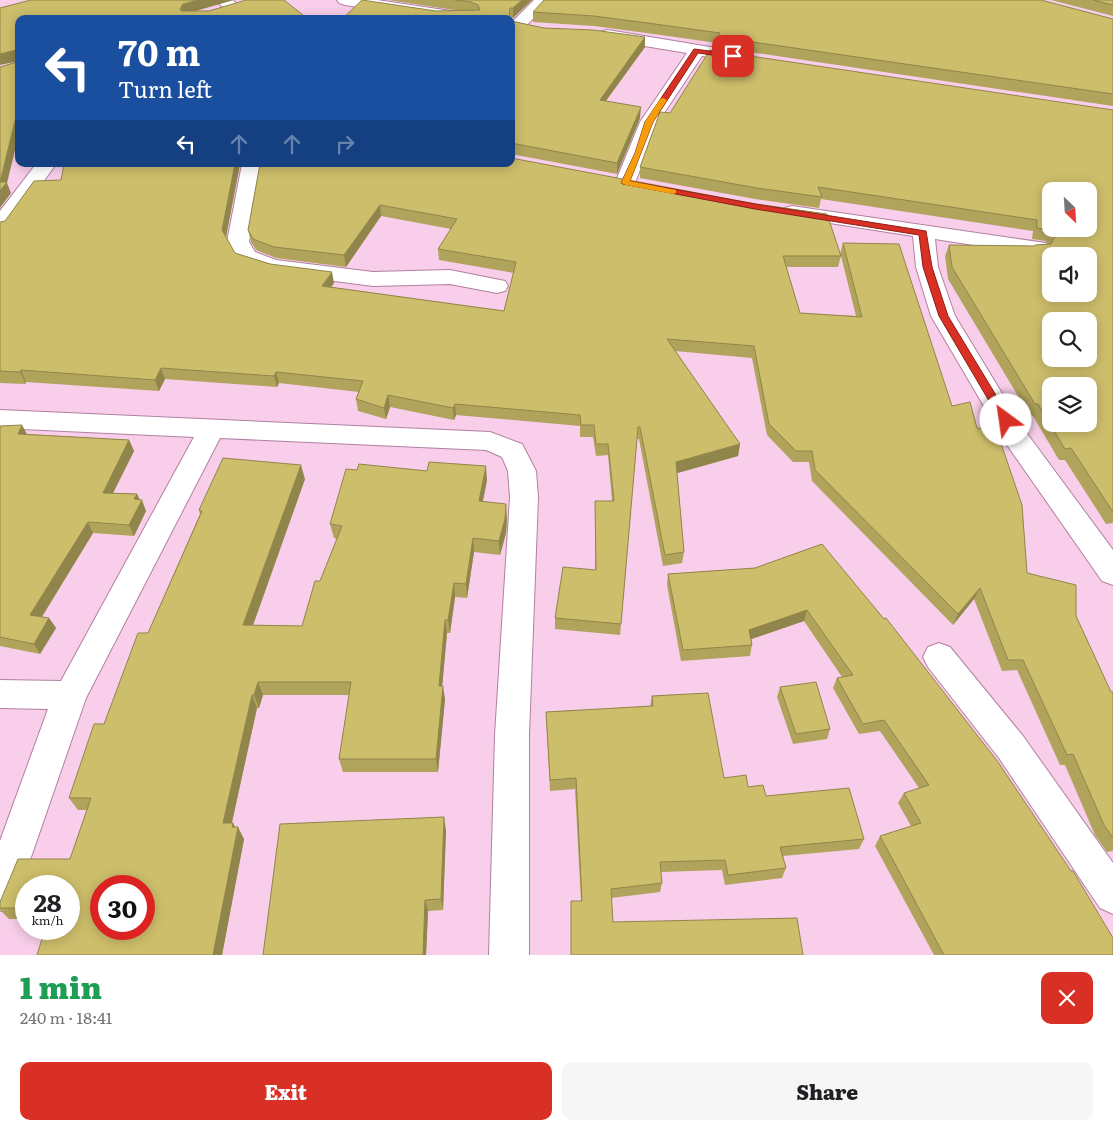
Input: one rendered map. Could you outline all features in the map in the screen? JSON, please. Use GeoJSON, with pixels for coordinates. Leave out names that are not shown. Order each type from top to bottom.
{"type":"FeatureCollection","features":[{"type":"Feature","properties":{"kind":"street"},"geometry":{"type":"LineString","coordinates":[[345,0],[444,15]]}},
{"type":"Feature","properties":{"kind":"street"},"geometry":{"type":"LineString","coordinates":[[522,26],[543,0]]}},
{"type":"Feature","properties":{"kind":"street"},"geometry":{"type":"LineString","coordinates":[[224,6],[250,2]]}},
{"type":"Feature","properties":{"kind":"street"},"geometry":{"type":"LineString","coordinates":[[593,33],[760,60]]}},
{"type":"Feature","properties":{"kind":"street"},"geometry":{"type":"LineString","coordinates":[[626,183],[639,153],[649,122],[696,51]]}},
{"type":"Feature","properties":{"kind":"street"},"geometry":{"type":"LineString","coordinates":[[0,226],[44,167]]}},
{"type":"Feature","properties":{"kind":"street"},"geometry":{"type":"LineString","coordinates":[[251,167],[238,242],[248,257],[273,266],[373,279],[450,277],[497,286]]}},
{"type":"Feature","properties":{"kind":"street"},"geometry":{"type":"LineString","coordinates":[[773,210],[1038,248]]}},
{"type":"Feature","properties":{"kind":"street"},"geometry":{"type":"LineString","coordinates":[[923,233],[927,267],[943,316],[1014,435],[1113,573]]}},
{"type":"Feature","properties":{"kind":"street"},"geometry":{"type":"LineString","coordinates":[[0,419],[211,430],[490,441],[513,452],[522,471],[524,497],[512,735],[509,955]]}},
{"type":"Feature","properties":{"kind":"street"},"geometry":{"type":"LineString","coordinates":[[0,892],[70,695],[211,430]]}},
{"type":"Feature","properties":{"kind":"street"},"geometry":{"type":"LineString","coordinates":[[940,657],[1011,747],[1113,895]]}},
{"type":"Feature","properties":{"kind":"street"},"geometry":{"type":"LineString","coordinates":[[0,694],[70,695]]}},
{"type":"Feature","properties":{"kind":"building"},"geometry":{"type":"Polygon","coordinates":[[[31,0],[198,0],[183,4],[180,9],[181,11],[209,11],[246,0],[284,0],[303,15],[15,15],[15,50],[0,54],[0,8],[31,0]]]}},
{"type":"Feature","properties":{"kind":"building"},"geometry":{"type":"Polygon","coordinates":[[[362,0],[436,11],[480,10],[478,5],[471,2],[455,0],[522,0],[513,8],[510,8],[509,15],[346,15],[362,0]]]}},
{"type":"Feature","properties":{"kind":"building"},"geometry":{"type":"Polygon","coordinates":[[[544,0],[1041,0],[1113,19],[1113,94],[718,37],[720,33],[594,16],[533,12],[544,0]]]}},
{"type":"Feature","properties":{"kind":"building"},"geometry":{"type":"Polygon","coordinates":[[[1093,0],[1113,0],[1113,5],[1093,0]]]}},
{"type":"Feature","properties":{"kind":"building"},"geometry":{"type":"Polygon","coordinates":[[[515,22],[544,28],[593,30],[645,37],[600,100],[641,107],[617,163],[515,144],[515,22]]]}},
{"type":"Feature","properties":{"kind":"building"},"geometry":{"type":"Polygon","coordinates":[[[710,50],[1113,110],[1113,512],[1071,448],[1065,449],[1055,432],[1097,432],[1097,377],[1042,377],[1042,411],[1038,404],[1035,404],[952,267],[949,245],[1035,246],[1051,244],[1054,238],[1098,238],[1098,182],[1042,182],[1042,229],[1037,228],[1037,220],[818,187],[822,197],[757,188],[640,167],[660,112],[670,113],[710,50]]]}},
{"type":"Feature","properties":{"kind":"building"},"geometry":{"type":"Polygon","coordinates":[[[15,63],[15,121],[0,182],[0,67],[15,63]]]}},
{"type":"Feature","properties":{"kind":"building"},"geometry":{"type":"Polygon","coordinates":[[[515,159],[756,204],[827,214],[841,256],[783,256],[800,313],[862,317],[843,243],[899,244],[952,406],[970,402],[977,428],[996,429],[1022,505],[1027,573],[1076,585],[1076,616],[1111,692],[1113,692],[1113,838],[1104,825],[1073,754],[1067,755],[1023,660],[1008,660],[980,588],[958,614],[815,470],[812,451],[796,451],[769,424],[754,346],[667,339],[740,444],[676,462],[684,552],[665,555],[640,427],[638,427],[621,624],[555,618],[563,567],[596,570],[595,501],[614,501],[608,444],[596,444],[594,425],[581,425],[580,415],[455,404],[453,408],[388,395],[384,408],[356,399],[363,381],[276,372],[274,376],[161,368],[155,380],[21,370],[20,372],[0,371],[0,222],[5,221],[34,181],[61,180],[63,167],[234,167],[222,230],[235,253],[270,264],[332,272],[322,286],[504,311],[516,262],[438,249],[457,219],[380,205],[344,255],[274,247],[253,239],[248,230],[259,167],[515,167],[515,159]]]}},
{"type":"Feature","properties":{"kind":"building"},"geometry":{"type":"Polygon","coordinates":[[[0,182],[7,182],[0,191],[0,182]]]}},
{"type":"Feature","properties":{"kind":"building"},"geometry":{"type":"Polygon","coordinates":[[[22,425],[18,434],[129,440],[103,493],[137,494],[134,499],[142,500],[129,525],[88,522],[30,615],[49,618],[34,644],[0,637],[0,426],[22,425]]]}},
{"type":"Feature","properties":{"kind":"building"},"geometry":{"type":"Polygon","coordinates":[[[223,458],[301,465],[243,625],[302,626],[315,581],[320,581],[342,526],[330,524],[346,469],[357,470],[359,464],[427,471],[429,462],[486,466],[479,501],[506,504],[505,519],[499,541],[473,538],[466,584],[454,583],[448,620],[445,620],[439,686],[443,686],[436,759],[339,759],[351,682],[258,682],[254,695],[252,695],[223,823],[233,823],[232,827],[238,827],[213,955],[37,955],[42,940],[80,940],[80,875],[15,875],[15,908],[0,908],[0,902],[18,859],[70,859],[91,798],[69,798],[94,724],[104,724],[138,633],[148,633],[202,511],[199,510],[223,458]]]}},
{"type":"Feature","properties":{"kind":"building"},"geometry":{"type":"Polygon","coordinates":[[[822,544],[884,619],[886,618],[998,762],[1071,871],[1073,871],[1113,938],[1113,955],[944,955],[880,836],[921,823],[904,793],[929,785],[884,720],[863,724],[837,678],[853,675],[807,610],[749,630],[752,645],[683,650],[668,574],[755,568],[822,544]]]}},
{"type":"Feature","properties":{"kind":"building"},"geometry":{"type":"Polygon","coordinates":[[[816,682],[830,729],[796,734],[780,687],[816,682]]]}},
{"type":"Feature","properties":{"kind":"building"},"geometry":{"type":"Polygon","coordinates":[[[708,693],[724,778],[746,775],[748,787],[763,785],[766,796],[849,788],[864,839],[780,847],[786,868],[728,875],[725,860],[660,862],[662,883],[611,889],[613,922],[797,918],[803,955],[571,955],[571,901],[582,901],[576,778],[550,780],[546,712],[653,706],[652,696],[708,693]]]}},
{"type":"Feature","properties":{"kind":"building"},"geometry":{"type":"Polygon","coordinates":[[[444,817],[441,899],[425,900],[423,955],[263,955],[280,824],[444,817]]]}},
{"type":"Feature","properties":{"kind":"slow traffic"},"geometry":{"type":"LineString","coordinates":[[663,100],[649,122],[639,153],[626,183],[673,192]]}},
{"type":"Feature","properties":{"kind":"route"},"geometry":{"type":"LineString","coordinates":[[733,56],[696,51],[649,122],[639,153],[626,183],[755,207],[923,233],[927,267],[943,316],[1006,420]]}}]}
